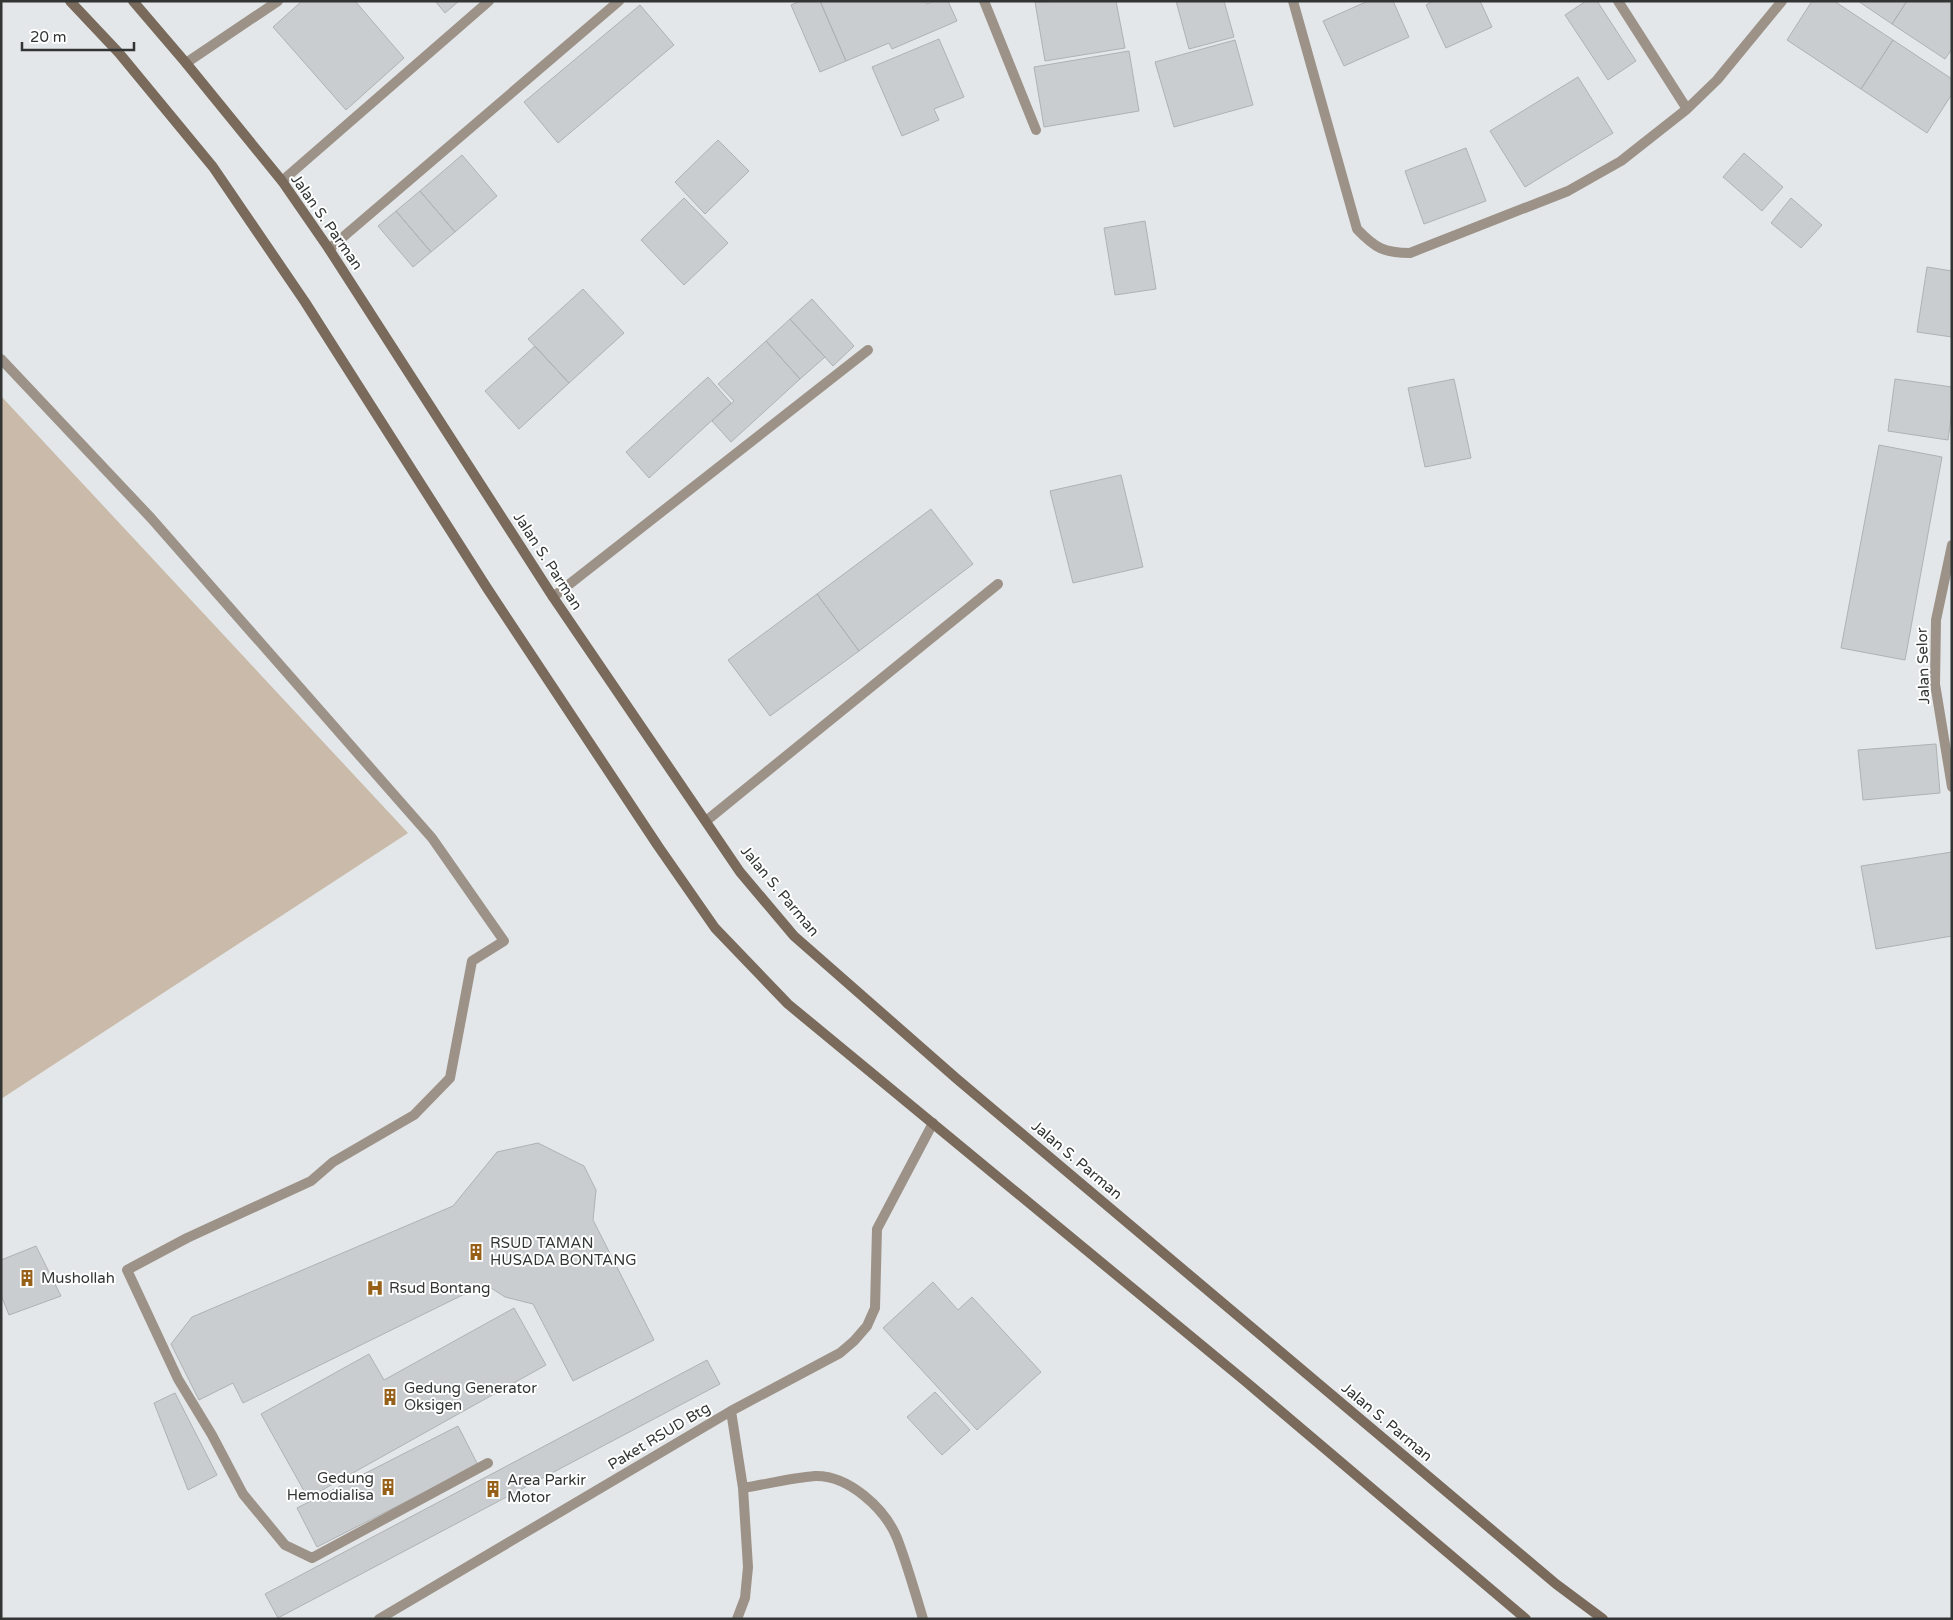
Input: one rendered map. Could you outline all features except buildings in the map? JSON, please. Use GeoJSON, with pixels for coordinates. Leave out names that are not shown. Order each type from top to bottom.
{"type":"FeatureCollection","features":[{"type":"Feature","properties":{"kind":"main road"},"geometry":{"type":"LineString","coordinates":[[70,1],[119,53],[212,167],[305,302],[487,588],[658,846],[716,928],[788,1004],[1237,1375],[1526,1619]]}},
{"type":"Feature","properties":{"kind":"main road","name":"Jalan S. Parman"},"geometry":{"type":"LineString","coordinates":[[132,1],[186,63],[282,182],[329,249],[553,597],[740,872],[794,936],[988,1105],[1556,1584],[1603,1619]]}},
{"type":"Feature","properties":{"kind":"street"},"geometry":{"type":"LineString","coordinates":[[186,63],[278,1]]}},
{"type":"Feature","properties":{"kind":"street"},"geometry":{"type":"LineString","coordinates":[[282,182],[489,1]]}},
{"type":"Feature","properties":{"kind":"street"},"geometry":{"type":"LineString","coordinates":[[329,249],[619,1]]}},
{"type":"Feature","properties":{"kind":"street"},"geometry":{"type":"LineString","coordinates":[[984,1],[1036,130]]}},
{"type":"Feature","properties":{"kind":"street"},"geometry":{"type":"LineString","coordinates":[[1293,1],[1357,229],[1371,243],[1391,253],[1410,253],[1568,191],[1621,161],[1687,109],[1717,80],[1782,1]]}},
{"type":"Feature","properties":{"kind":"street"},"geometry":{"type":"LineString","coordinates":[[1618,1],[1687,109]]}},
{"type":"Feature","properties":{"kind":"street"},"geometry":{"type":"LineString","coordinates":[[553,597],[868,350]]}},
{"type":"Feature","properties":{"kind":"street"},"geometry":{"type":"LineString","coordinates":[[1,359],[150,518],[432,838],[504,940],[472,961],[450,1078],[414,1115],[333,1162],[311,1181],[187,1238],[128,1270],[131,1278],[178,1379],[212,1435],[243,1494],[285,1545],[312,1558],[488,1463]]}},
{"type":"Feature","properties":{"kind":"street","name":"Jalan Selor"},"geometry":{"type":"LineString","coordinates":[[1952,545],[1936,620],[1935,684],[1952,787]]}},
{"type":"Feature","properties":{"kind":"street"},"geometry":{"type":"LineString","coordinates":[[706,821],[998,584]]}},
{"type":"Feature","properties":{"kind":"street","name":"Paket RSUD Btg"},"geometry":{"type":"LineString","coordinates":[[379,1619],[731,1411],[840,1354],[866,1326],[875,1308],[877,1229],[933,1123]]}},
{"type":"Feature","properties":{"kind":"street"},"geometry":{"type":"LineString","coordinates":[[731,1411],[743,1488],[748,1567],[745,1598],[736,1619]]}},
{"type":"Feature","properties":{"kind":"street"},"geometry":{"type":"LineString","coordinates":[[743,1488],[817,1476],[839,1481],[860,1491],[879,1511],[896,1536],[923,1619]]}},
{"type":"Feature","properties":{"kind":"shaded area"},"geometry":{"type":"Polygon","coordinates":[[[1,396],[408,833],[1,1099],[1,396]]]}},
{"type":"Feature","properties":{"kind":"place","name":"RSUD TAMAN HUSADA BONTANG"},"geometry":{"type":"Point","coordinates":[476,1252]}},
{"type":"Feature","properties":{"kind":"place","name":"Mushollah"},"geometry":{"type":"Point","coordinates":[27,1278]}},
{"type":"Feature","properties":{"kind":"place","name":"Rsud Bontang"},"geometry":{"type":"Point","coordinates":[375,1288]}},
{"type":"Feature","properties":{"kind":"place","name":"Gedung Generator Oksigen"},"geometry":{"type":"Point","coordinates":[390,1397]}},
{"type":"Feature","properties":{"kind":"place","name":"Gedung Hemodialisa"},"geometry":{"type":"Point","coordinates":[388,1487]}},
{"type":"Feature","properties":{"kind":"place","name":"Area Parkir Motor"},"geometry":{"type":"Point","coordinates":[493,1489]}}]}
